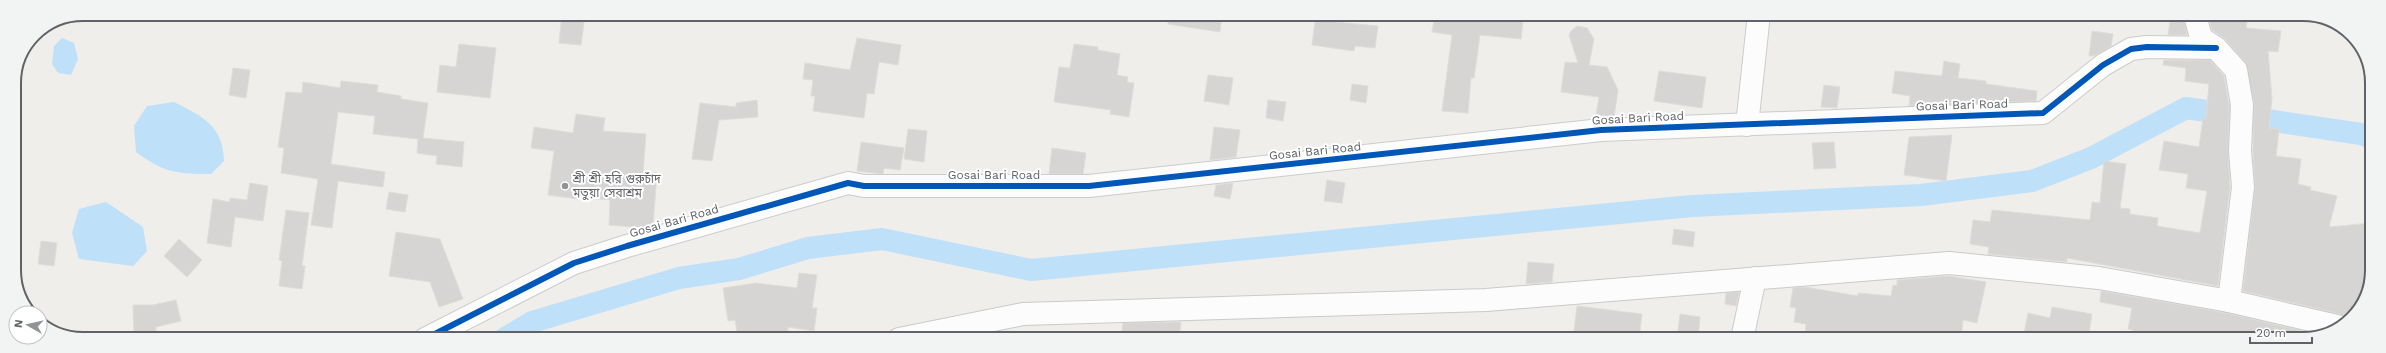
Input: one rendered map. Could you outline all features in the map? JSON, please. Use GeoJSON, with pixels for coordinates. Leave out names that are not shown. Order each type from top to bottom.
{"type":"FeatureCollection","features":[{"type":"Feature","properties":{"kind":"street"},"geometry":{"type":"LineString","coordinates":[[1747,125],[1758,21]]}},
{"type":"Feature","properties":{"kind":"street"},"geometry":{"type":"LineString","coordinates":[[2197,21],[2202,38],[2216,48],[2236,70],[2242,105],[2240,151],[2243,187],[2229,301]]}},
{"type":"Feature","properties":{"kind":"street","name":"Gosai Bari Road"},"geometry":{"type":"LineString","coordinates":[[436,332],[574,263],[627,246],[848,183],[864,186],[1089,186],[1601,130],[2043,113],[2103,65],[2131,50],[2147,47],[2216,48]]}},
{"type":"Feature","properties":{"kind":"street"},"geometry":{"type":"LineString","coordinates":[[934,332],[1023,314],[1486,300],[1949,263],[2099,278],[2229,301],[2332,325]]}},
{"type":"Feature","properties":{"kind":"street"},"geometry":{"type":"LineString","coordinates":[[1743,332],[1755,278]]}},
{"type":"Feature","properties":{"kind":"water"},"geometry":{"type":"Polygon","coordinates":[[[62,38],[74,43],[78,59],[71,75],[58,73],[52,64],[54,46],[62,38]]]}},
{"type":"Feature","properties":{"kind":"water"},"geometry":{"type":"Polygon","coordinates":[[[174,102],[194,112],[210,124],[220,139],[224,161],[211,174],[189,174],[172,171],[155,164],[136,152],[134,126],[147,106],[174,102]]]}},
{"type":"Feature","properties":{"kind":"water"},"geometry":{"type":"Polygon","coordinates":[[[106,202],[143,227],[147,251],[133,266],[79,259],[72,233],[79,209],[106,202]]]}},
{"type":"Feature","properties":{"kind":"building"},"geometry":{"type":"Polygon","coordinates":[[[561,21],[584,21],[581,45],[559,43],[561,21]]]}},
{"type":"Feature","properties":{"kind":"building"},"geometry":{"type":"Polygon","coordinates":[[[1168,21],[1221,21],[1220,32],[1168,24],[1168,21]]]}},
{"type":"Feature","properties":{"kind":"building"},"geometry":{"type":"Polygon","coordinates":[[[1315,21],[1335,21],[1378,26],[1375,48],[1355,46],[1354,51],[1312,45],[1315,21]]]}},
{"type":"Feature","properties":{"kind":"building"},"geometry":{"type":"Polygon","coordinates":[[[1434,21],[1523,21],[1521,39],[1480,35],[1474,78],[1471,78],[1468,113],[1442,111],[1452,35],[1432,32],[1434,21]]]}},
{"type":"Feature","properties":{"kind":"building"},"geometry":{"type":"Polygon","coordinates":[[[2170,21],[2184,21],[2187,35],[2168,35],[2170,21]]]}},
{"type":"Feature","properties":{"kind":"building"},"geometry":{"type":"Polygon","coordinates":[[[2210,21],[2247,21],[2246,28],[2281,31],[2278,52],[2268,51],[2272,98],[2269,128],[2279,129],[2276,156],[2301,159],[2298,184],[2311,187],[2310,190],[2337,196],[2329,227],[2365,224],[2365,270],[2362,290],[2352,308],[2344,317],[2340,314],[2243,291],[2255,188],[2253,151],[2254,103],[2245,62],[2225,39],[2212,30],[2210,21]]]}},
{"type":"Feature","properties":{"kind":"building"},"geometry":{"type":"Polygon","coordinates":[[[1577,26],[1587,28],[1594,39],[1589,65],[1607,67],[1618,90],[1614,117],[1596,115],[1599,97],[1561,92],[1565,62],[1578,63],[1569,35],[1577,26]]]}},
{"type":"Feature","properties":{"kind":"building"},"geometry":{"type":"Polygon","coordinates":[[[2092,31],[2113,34],[2111,46],[2094,56],[2089,56],[2092,31]]]}},
{"type":"Feature","properties":{"kind":"building"},"geometry":{"type":"Polygon","coordinates":[[[857,38],[901,45],[898,65],[879,62],[874,94],[867,93],[864,118],[813,111],[815,96],[811,96],[813,80],[803,79],[805,63],[850,70],[857,38]]]}},
{"type":"Feature","properties":{"kind":"building"},"geometry":{"type":"Polygon","coordinates":[[[459,44],[496,48],[490,98],[437,92],[440,65],[456,67],[459,44]]]}},
{"type":"Feature","properties":{"kind":"building"},"geometry":{"type":"Polygon","coordinates":[[[1074,44],[1098,47],[1098,50],[1120,54],[1117,75],[1128,77],[1127,82],[1134,83],[1129,117],[1110,114],[1111,110],[1054,102],[1059,67],[1070,68],[1074,44]]]}},
{"type":"Feature","properties":{"kind":"building"},"geometry":{"type":"Polygon","coordinates":[[[2164,60],[2210,60],[2224,76],[2229,106],[2228,151],[2230,187],[2218,286],[2067,258],[2067,262],[1988,254],[1989,247],[1970,244],[1973,220],[1990,222],[1992,210],[2090,220],[2092,202],[2100,203],[2104,161],[2126,164],[2120,208],[2130,209],[2130,214],[2158,218],[2157,226],[2200,233],[2207,191],[2186,188],[2188,174],[2159,170],[2164,141],[2199,147],[2203,118],[2206,118],[2209,84],[2185,81],[2186,68],[2163,65],[2164,60]]]}},
{"type":"Feature","properties":{"kind":"building"},"geometry":{"type":"Polygon","coordinates":[[[1944,61],[1960,64],[1958,78],[1986,81],[1986,84],[2037,91],[2036,101],[1909,106],[1910,96],[1892,93],[1895,71],[1942,76],[1944,61]]]}},
{"type":"Feature","properties":{"kind":"building"},"geometry":{"type":"Polygon","coordinates":[[[233,68],[250,70],[246,98],[229,95],[233,68]]]}},
{"type":"Feature","properties":{"kind":"building"},"geometry":{"type":"Polygon","coordinates":[[[1659,71],[1706,77],[1702,108],[1654,101],[1659,71]]]}},
{"type":"Feature","properties":{"kind":"building"},"geometry":{"type":"Polygon","coordinates":[[[1208,75],[1233,78],[1229,105],[1204,101],[1208,75]]]}},
{"type":"Feature","properties":{"kind":"building"},"geometry":{"type":"Polygon","coordinates":[[[341,81],[378,85],[377,92],[401,96],[401,99],[428,103],[423,138],[464,142],[462,167],[436,164],[437,156],[417,153],[418,139],[373,134],[375,116],[338,112],[331,164],[385,172],[383,187],[338,181],[332,228],[311,225],[318,179],[281,173],[284,148],[278,147],[286,92],[302,93],[303,82],[340,88],[341,81]]]}},
{"type":"Feature","properties":{"kind":"building"},"geometry":{"type":"Polygon","coordinates":[[[1352,84],[1368,86],[1366,103],[1350,100],[1352,84]]]}},
{"type":"Feature","properties":{"kind":"building"},"geometry":{"type":"Polygon","coordinates":[[[1824,85],[1840,87],[1837,108],[1821,107],[1824,85]]]}},
{"type":"Feature","properties":{"kind":"building"},"geometry":{"type":"Polygon","coordinates":[[[757,100],[758,117],[719,120],[712,161],[692,159],[700,103],[736,107],[736,103],[757,100]]]}},
{"type":"Feature","properties":{"kind":"building"},"geometry":{"type":"Polygon","coordinates":[[[1268,100],[1286,102],[1283,121],[1266,118],[1268,100]]]}},
{"type":"Feature","properties":{"kind":"building"},"geometry":{"type":"Polygon","coordinates":[[[576,114],[605,118],[603,131],[646,134],[643,172],[657,173],[653,226],[645,228],[609,225],[610,200],[579,197],[578,199],[548,195],[554,151],[531,148],[534,127],[573,133],[576,114]]]}},
{"type":"Feature","properties":{"kind":"building"},"geometry":{"type":"Polygon","coordinates":[[[1214,127],[1240,130],[1236,157],[1210,160],[1214,127]]]}},
{"type":"Feature","properties":{"kind":"building"},"geometry":{"type":"Polygon","coordinates":[[[908,129],[927,131],[924,162],[904,159],[908,129]]]}},
{"type":"Feature","properties":{"kind":"building"},"geometry":{"type":"Polygon","coordinates":[[[1952,135],[1946,181],[1904,175],[1909,137],[1952,135]]]}},
{"type":"Feature","properties":{"kind":"building"},"geometry":{"type":"Polygon","coordinates":[[[861,142],[904,148],[900,170],[884,168],[883,174],[857,171],[861,142]]]}},
{"type":"Feature","properties":{"kind":"building"},"geometry":{"type":"Polygon","coordinates":[[[1834,142],[1836,168],[1814,169],[1812,143],[1834,142]]]}},
{"type":"Feature","properties":{"kind":"building"},"geometry":{"type":"Polygon","coordinates":[[[1052,148],[1086,153],[1083,174],[1049,174],[1052,148]]]}},
{"type":"Feature","properties":{"kind":"building"},"geometry":{"type":"Polygon","coordinates":[[[1327,180],[1345,183],[1342,203],[1324,201],[1327,180]]]}},
{"type":"Feature","properties":{"kind":"building"},"geometry":{"type":"Polygon","coordinates":[[[250,183],[268,186],[263,221],[235,217],[231,247],[207,243],[213,199],[230,202],[230,198],[247,200],[250,183]]]}},
{"type":"Feature","properties":{"kind":"building"},"geometry":{"type":"Polygon","coordinates":[[[1233,183],[1230,199],[1214,196],[1216,185],[1233,183]]]}},
{"type":"Feature","properties":{"kind":"building"},"geometry":{"type":"Polygon","coordinates":[[[389,192],[408,195],[405,212],[386,209],[389,192]]]}},
{"type":"Feature","properties":{"kind":"building"},"geometry":{"type":"Polygon","coordinates":[[[286,210],[309,213],[302,266],[305,266],[302,289],[279,286],[282,261],[279,260],[286,210]]]}},
{"type":"Feature","properties":{"kind":"building"},"geometry":{"type":"Polygon","coordinates":[[[1674,229],[1695,232],[1693,247],[1672,244],[1674,229]]]}},
{"type":"Feature","properties":{"kind":"building"},"geometry":{"type":"Polygon","coordinates":[[[396,232],[440,239],[463,299],[439,307],[430,282],[389,276],[396,232]]]}},
{"type":"Feature","properties":{"kind":"building"},"geometry":{"type":"Polygon","coordinates":[[[179,239],[202,260],[187,277],[164,256],[179,239]]]}},
{"type":"Feature","properties":{"kind":"building"},"geometry":{"type":"Polygon","coordinates":[[[41,241],[57,243],[54,266],[38,264],[41,241]]]}},
{"type":"Feature","properties":{"kind":"building"},"geometry":{"type":"Polygon","coordinates":[[[1528,262],[1554,264],[1552,282],[1526,284],[1528,262]]]}},
{"type":"Feature","properties":{"kind":"building"},"geometry":{"type":"Polygon","coordinates":[[[799,273],[817,275],[812,308],[817,308],[814,331],[788,327],[788,332],[737,332],[735,320],[728,321],[723,288],[756,283],[797,288],[799,273]]]}},
{"type":"Feature","properties":{"kind":"building"},"geometry":{"type":"Polygon","coordinates":[[[1949,276],[1986,282],[1977,323],[1963,320],[1962,332],[1805,332],[1806,324],[1794,322],[1796,308],[1790,307],[1793,288],[1805,287],[1858,296],[1858,293],[1891,296],[1893,285],[1897,286],[1897,280],[1949,276]]]}},
{"type":"Feature","properties":{"kind":"building"},"geometry":{"type":"Polygon","coordinates":[[[2101,291],[2226,313],[2306,332],[2133,332],[2133,330],[2128,329],[2132,308],[2100,302],[2101,291]]]}},
{"type":"Feature","properties":{"kind":"building"},"geometry":{"type":"Polygon","coordinates":[[[1739,292],[1736,306],[1725,304],[1726,293],[1739,292]]]}},
{"type":"Feature","properties":{"kind":"building"},"geometry":{"type":"Polygon","coordinates":[[[176,300],[181,321],[156,327],[156,332],[134,332],[133,305],[153,305],[176,300]]]}},
{"type":"Feature","properties":{"kind":"building"},"geometry":{"type":"Polygon","coordinates":[[[1577,306],[1642,314],[1640,332],[1574,332],[1577,306]]]}},
{"type":"Feature","properties":{"kind":"building"},"geometry":{"type":"Polygon","coordinates":[[[2052,307],[2092,314],[2089,332],[2024,332],[2028,313],[2050,318],[2052,307]]]}},
{"type":"Feature","properties":{"kind":"building"},"geometry":{"type":"Polygon","coordinates":[[[1680,314],[1700,317],[1699,332],[1678,332],[1680,314]]]}},
{"type":"Feature","properties":{"kind":"building"},"geometry":{"type":"Polygon","coordinates":[[[1181,322],[1180,332],[1122,332],[1123,323],[1181,322]]]}},
{"type":"Feature","properties":{"kind":"waterway"},"geometry":{"type":"LineString","coordinates":[[516,332],[532,322],[679,278],[739,269],[808,248],[882,239],[1031,270],[1692,206],[1921,195],[2032,181],[2091,158],[2186,108],[2365,136]]}},
{"type":"Feature","properties":{"kind":"cycle path"},"geometry":{"type":"LineString","coordinates":[[439,332],[574,263],[627,246],[848,183],[864,186],[1089,186],[1601,130],[2043,113],[2103,65],[2131,49],[2147,47],[2216,48]]}},
{"type":"Feature","properties":{"kind":"place","name":"শ্রী শ্রী হরি গুরুচাঁদ মতুয়া সেবাশ্রম"},"geometry":{"type":"Point","coordinates":[565,186]}}]}
